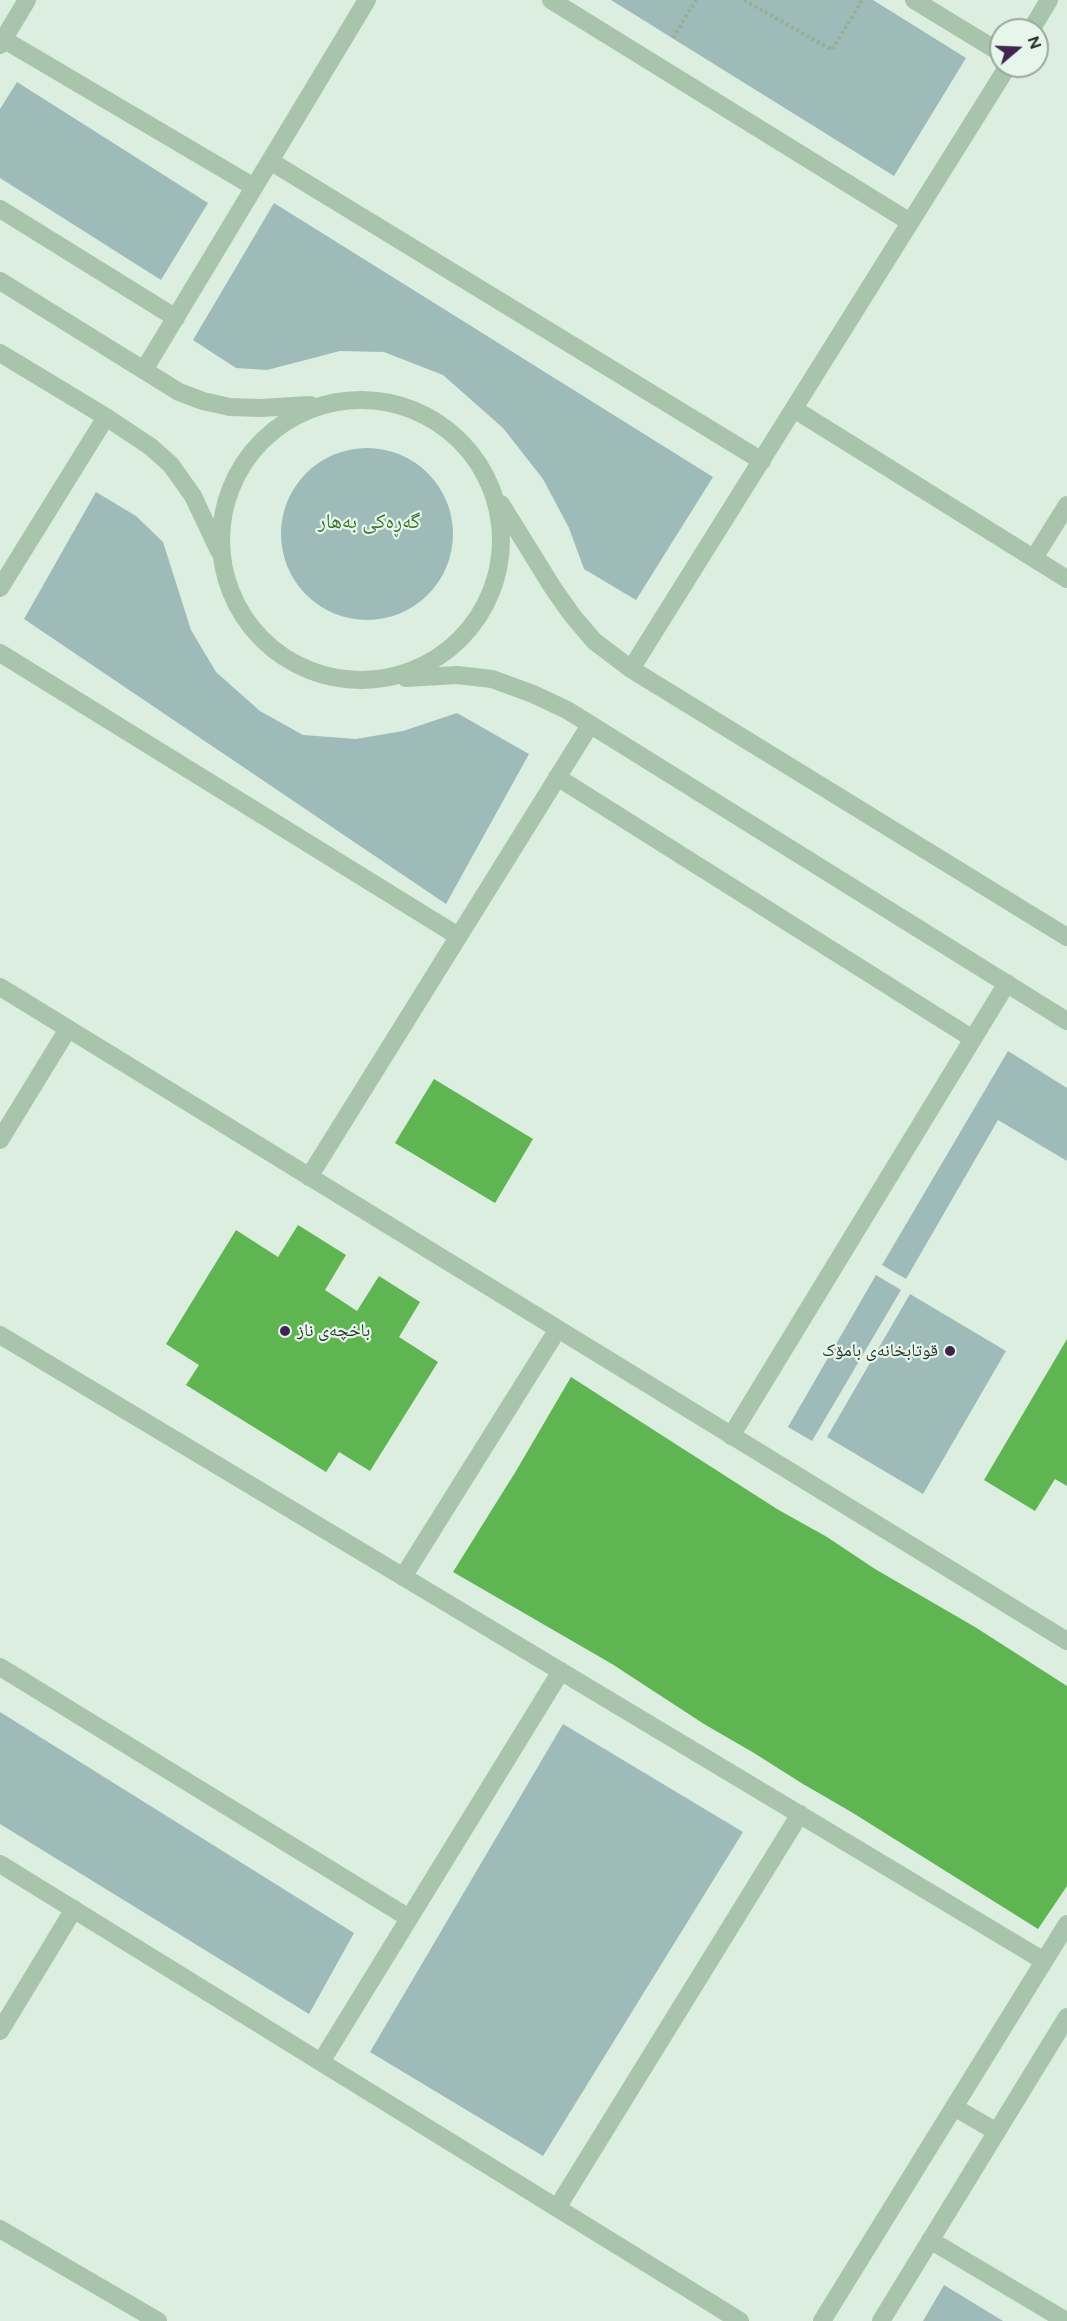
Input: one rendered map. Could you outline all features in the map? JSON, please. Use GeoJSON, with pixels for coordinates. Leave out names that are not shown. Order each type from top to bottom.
{"type":"FeatureCollection","features":[{"type":"Feature","properties":{"kind":"street"},"geometry":{"type":"LineString","coordinates":[[27,0],[2,42],[254,187]]}},
{"type":"Feature","properties":{"kind":"street"},"geometry":{"type":"LineString","coordinates":[[144,370],[366,0]]}},
{"type":"Feature","properties":{"kind":"street"},"geometry":{"type":"LineString","coordinates":[[551,0],[910,222]]}},
{"type":"Feature","properties":{"kind":"street"},"geometry":{"type":"LineString","coordinates":[[914,0],[989,46]]}},
{"type":"Feature","properties":{"kind":"street"},"geometry":{"type":"LineString","coordinates":[[1038,18],[1049,0]]}},
{"type":"Feature","properties":{"kind":"street"},"geometry":{"type":"LineString","coordinates":[[631,669],[1000,78]]}},
{"type":"Feature","properties":{"kind":"street"},"geometry":{"type":"LineString","coordinates":[[270,161],[762,461]]}},
{"type":"Feature","properties":{"kind":"street"},"geometry":{"type":"LineString","coordinates":[[0,209],[176,318]]}},
{"type":"Feature","properties":{"kind":"street"},"geometry":{"type":"LineString","coordinates":[[0,281],[179,392],[203,401],[230,407],[261,408],[323,404],[345,400],[388,402],[428,416],[462,443],[476,460],[530,552],[572,615],[594,641],[631,669],[1067,937]]}},
{"type":"Feature","properties":{"kind":"street"},"geometry":{"type":"LineString","coordinates":[[0,352],[106,417],[151,447],[171,465],[193,496],[222,558]]}},
{"type":"Feature","properties":{"kind":"street"},"geometry":{"type":"LineString","coordinates":[[323,404],[284,422],[267,435],[244,461],[235,476],[223,514],[222,558],[227,579],[245,619],[275,651],[313,672],[356,680],[457,675],[492,679],[533,694],[590,725],[1067,1021]]}},
{"type":"Feature","properties":{"kind":"street"},"geometry":{"type":"LineString","coordinates":[[794,409],[1067,579]]}},
{"type":"Feature","properties":{"kind":"street"},"geometry":{"type":"LineString","coordinates":[[0,588],[106,417]]}},
{"type":"Feature","properties":{"kind":"street"},"geometry":{"type":"LineString","coordinates":[[378,679],[409,672],[438,657],[468,630],[487,601],[499,564],[501,542],[500,520],[487,479]]}},
{"type":"Feature","properties":{"kind":"street"},"geometry":{"type":"LineString","coordinates":[[1034,558],[1067,505]]}},
{"type":"Feature","properties":{"kind":"street"},"geometry":{"type":"LineString","coordinates":[[0,653],[458,936]]}},
{"type":"Feature","properties":{"kind":"street"},"geometry":{"type":"LineString","coordinates":[[309,1177],[590,725]]}},
{"type":"Feature","properties":{"kind":"street"},"geometry":{"type":"LineString","coordinates":[[557,777],[974,1039]]}},
{"type":"Feature","properties":{"kind":"street"},"geometry":{"type":"LineString","coordinates":[[731,1436],[1007,984]]}},
{"type":"Feature","properties":{"kind":"street"},"geometry":{"type":"LineString","coordinates":[[0,987],[1067,1641]]}},
{"type":"Feature","properties":{"kind":"street"},"geometry":{"type":"LineString","coordinates":[[0,1140],[68,1029]]}},
{"type":"Feature","properties":{"kind":"street"},"geometry":{"type":"LineString","coordinates":[[403,1577],[558,1329]]}},
{"type":"Feature","properties":{"kind":"street"},"geometry":{"type":"LineString","coordinates":[[0,1335],[1044,1961]]}},
{"type":"Feature","properties":{"kind":"street"},"geometry":{"type":"LineString","coordinates":[[0,1667],[409,1918]]}},
{"type":"Feature","properties":{"kind":"street"},"geometry":{"type":"LineString","coordinates":[[321,2061],[561,1671]]}},
{"type":"Feature","properties":{"kind":"street"},"geometry":{"type":"LineString","coordinates":[[557,2208],[800,1814]]}},
{"type":"Feature","properties":{"kind":"street"},"geometry":{"type":"LineString","coordinates":[[0,1863],[740,2321]]}},
{"type":"Feature","properties":{"kind":"street"},"geometry":{"type":"LineString","coordinates":[[0,2031],[74,1910]]}},
{"type":"Feature","properties":{"kind":"street"},"geometry":{"type":"LineString","coordinates":[[822,2321],[1067,1924]]}},
{"type":"Feature","properties":{"kind":"street"},"geometry":{"type":"LineString","coordinates":[[881,2321],[1067,2018]]}},
{"type":"Feature","properties":{"kind":"street"},"geometry":{"type":"LineString","coordinates":[[954,2107],[997,2132]]}},
{"type":"Feature","properties":{"kind":"street"},"geometry":{"type":"LineString","coordinates":[[0,2229],[158,2321]]}},
{"type":"Feature","properties":{"kind":"street"},"geometry":{"type":"LineString","coordinates":[[930,2240],[1066,2321]]}},
{"type":"Feature","properties":{"kind":"path"},"geometry":{"type":"LineString","coordinates":[[674,38],[696,0]]}},
{"type":"Feature","properties":{"kind":"path"},"geometry":{"type":"LineString","coordinates":[[744,0],[832,50],[862,0]]}},
{"type":"Feature","properties":{"kind":"shaded area"},"geometry":{"type":"Polygon","coordinates":[[[611,0],[873,0],[966,58],[894,176],[611,0]]]}},
{"type":"Feature","properties":{"kind":"shaded area"},"geometry":{"type":"Polygon","coordinates":[[[17,82],[208,203],[161,280],[0,178],[0,109],[17,82]]]}},
{"type":"Feature","properties":{"kind":"shaded area"},"geometry":{"type":"Polygon","coordinates":[[[274,203],[713,477],[636,600],[584,569],[569,528],[543,479],[503,428],[443,375],[384,352],[340,351],[267,370],[236,368],[193,340],[274,203]]]}},
{"type":"Feature","properties":{"kind":"shaded area"},"geometry":{"type":"Polygon","coordinates":[[[367,448],[384,449],[400,454],[415,462],[428,473],[439,486],[447,501],[452,517],[452,551],[447,567],[439,582],[428,595],[415,606],[400,614],[384,619],[367,620],[350,619],[334,614],[319,606],[306,595],[295,582],[287,567],[282,551],[281,534],[282,517],[287,501],[295,486],[306,473],[319,462],[334,454],[350,449],[367,448]]]}},
{"type":"Feature","properties":{"kind":"shaded area"},"geometry":{"type":"Polygon","coordinates":[[[96,492],[136,516],[163,542],[191,630],[216,672],[260,711],[303,735],[356,739],[403,731],[457,713],[529,754],[446,904],[24,619],[96,492]]]}},
{"type":"Feature","properties":{"kind":"shaded area"},"geometry":{"type":"Polygon","coordinates":[[[1008,1051],[1067,1088],[1067,1161],[998,1120],[906,1279],[882,1265],[1008,1051]]]}},
{"type":"Feature","properties":{"kind":"shaded area"},"geometry":{"type":"Polygon","coordinates":[[[876,1275],[901,1290],[812,1441],[788,1427],[876,1275]]]}},
{"type":"Feature","properties":{"kind":"shaded area"},"geometry":{"type":"Polygon","coordinates":[[[910,1294],[1006,1351],[923,1494],[827,1437],[910,1294]]]}},
{"type":"Feature","properties":{"kind":"shaded area"},"geometry":{"type":"Polygon","coordinates":[[[0,1712],[354,1933],[309,2014],[0,1824],[0,1712]]]}},
{"type":"Feature","properties":{"kind":"shaded area"},"geometry":{"type":"Polygon","coordinates":[[[563,1724],[743,1832],[543,2156],[370,2052],[563,1724]]]}},
{"type":"Feature","properties":{"kind":"shaded area"},"geometry":{"type":"Polygon","coordinates":[[[944,2285],[1003,2321],[923,2321],[944,2285]]]}},
{"type":"Feature","properties":{"kind":"building"},"geometry":{"type":"Polygon","coordinates":[[[434,1079],[533,1139],[495,1203],[395,1143],[434,1079]]]}},
{"type":"Feature","properties":{"kind":"building"},"geometry":{"type":"Polygon","coordinates":[[[298,1225],[346,1255],[325,1290],[357,1311],[379,1276],[420,1302],[399,1337],[438,1362],[370,1471],[339,1452],[326,1472],[186,1385],[199,1365],[166,1344],[236,1230],[278,1257],[298,1225]]]}},
{"type":"Feature","properties":{"kind":"building"},"geometry":{"type":"Polygon","coordinates":[[[1067,1339],[1067,1486],[1055,1479],[1035,1511],[984,1480],[1067,1339]]]}},
{"type":"Feature","properties":{"kind":"building"},"geometry":{"type":"Polygon","coordinates":[[[571,1377],[777,1509],[975,1627],[1067,1686],[1067,1886],[1038,1929],[853,1813],[704,1724],[612,1664],[453,1572],[571,1377]]]}},
{"type":"Feature","properties":{"kind":"place","name":"باخچەی ناز"},"geometry":{"type":"Point","coordinates":[285,1331]}},
{"type":"Feature","properties":{"kind":"place","name":"قوتابخانەی بامۆک"},"geometry":{"type":"Point","coordinates":[950,1351]}},
{"type":"Feature","properties":{"kind":"district","name":"گەڕەکی بەهار"},"geometry":{"type":"Point","coordinates":[369,522]}}]}
